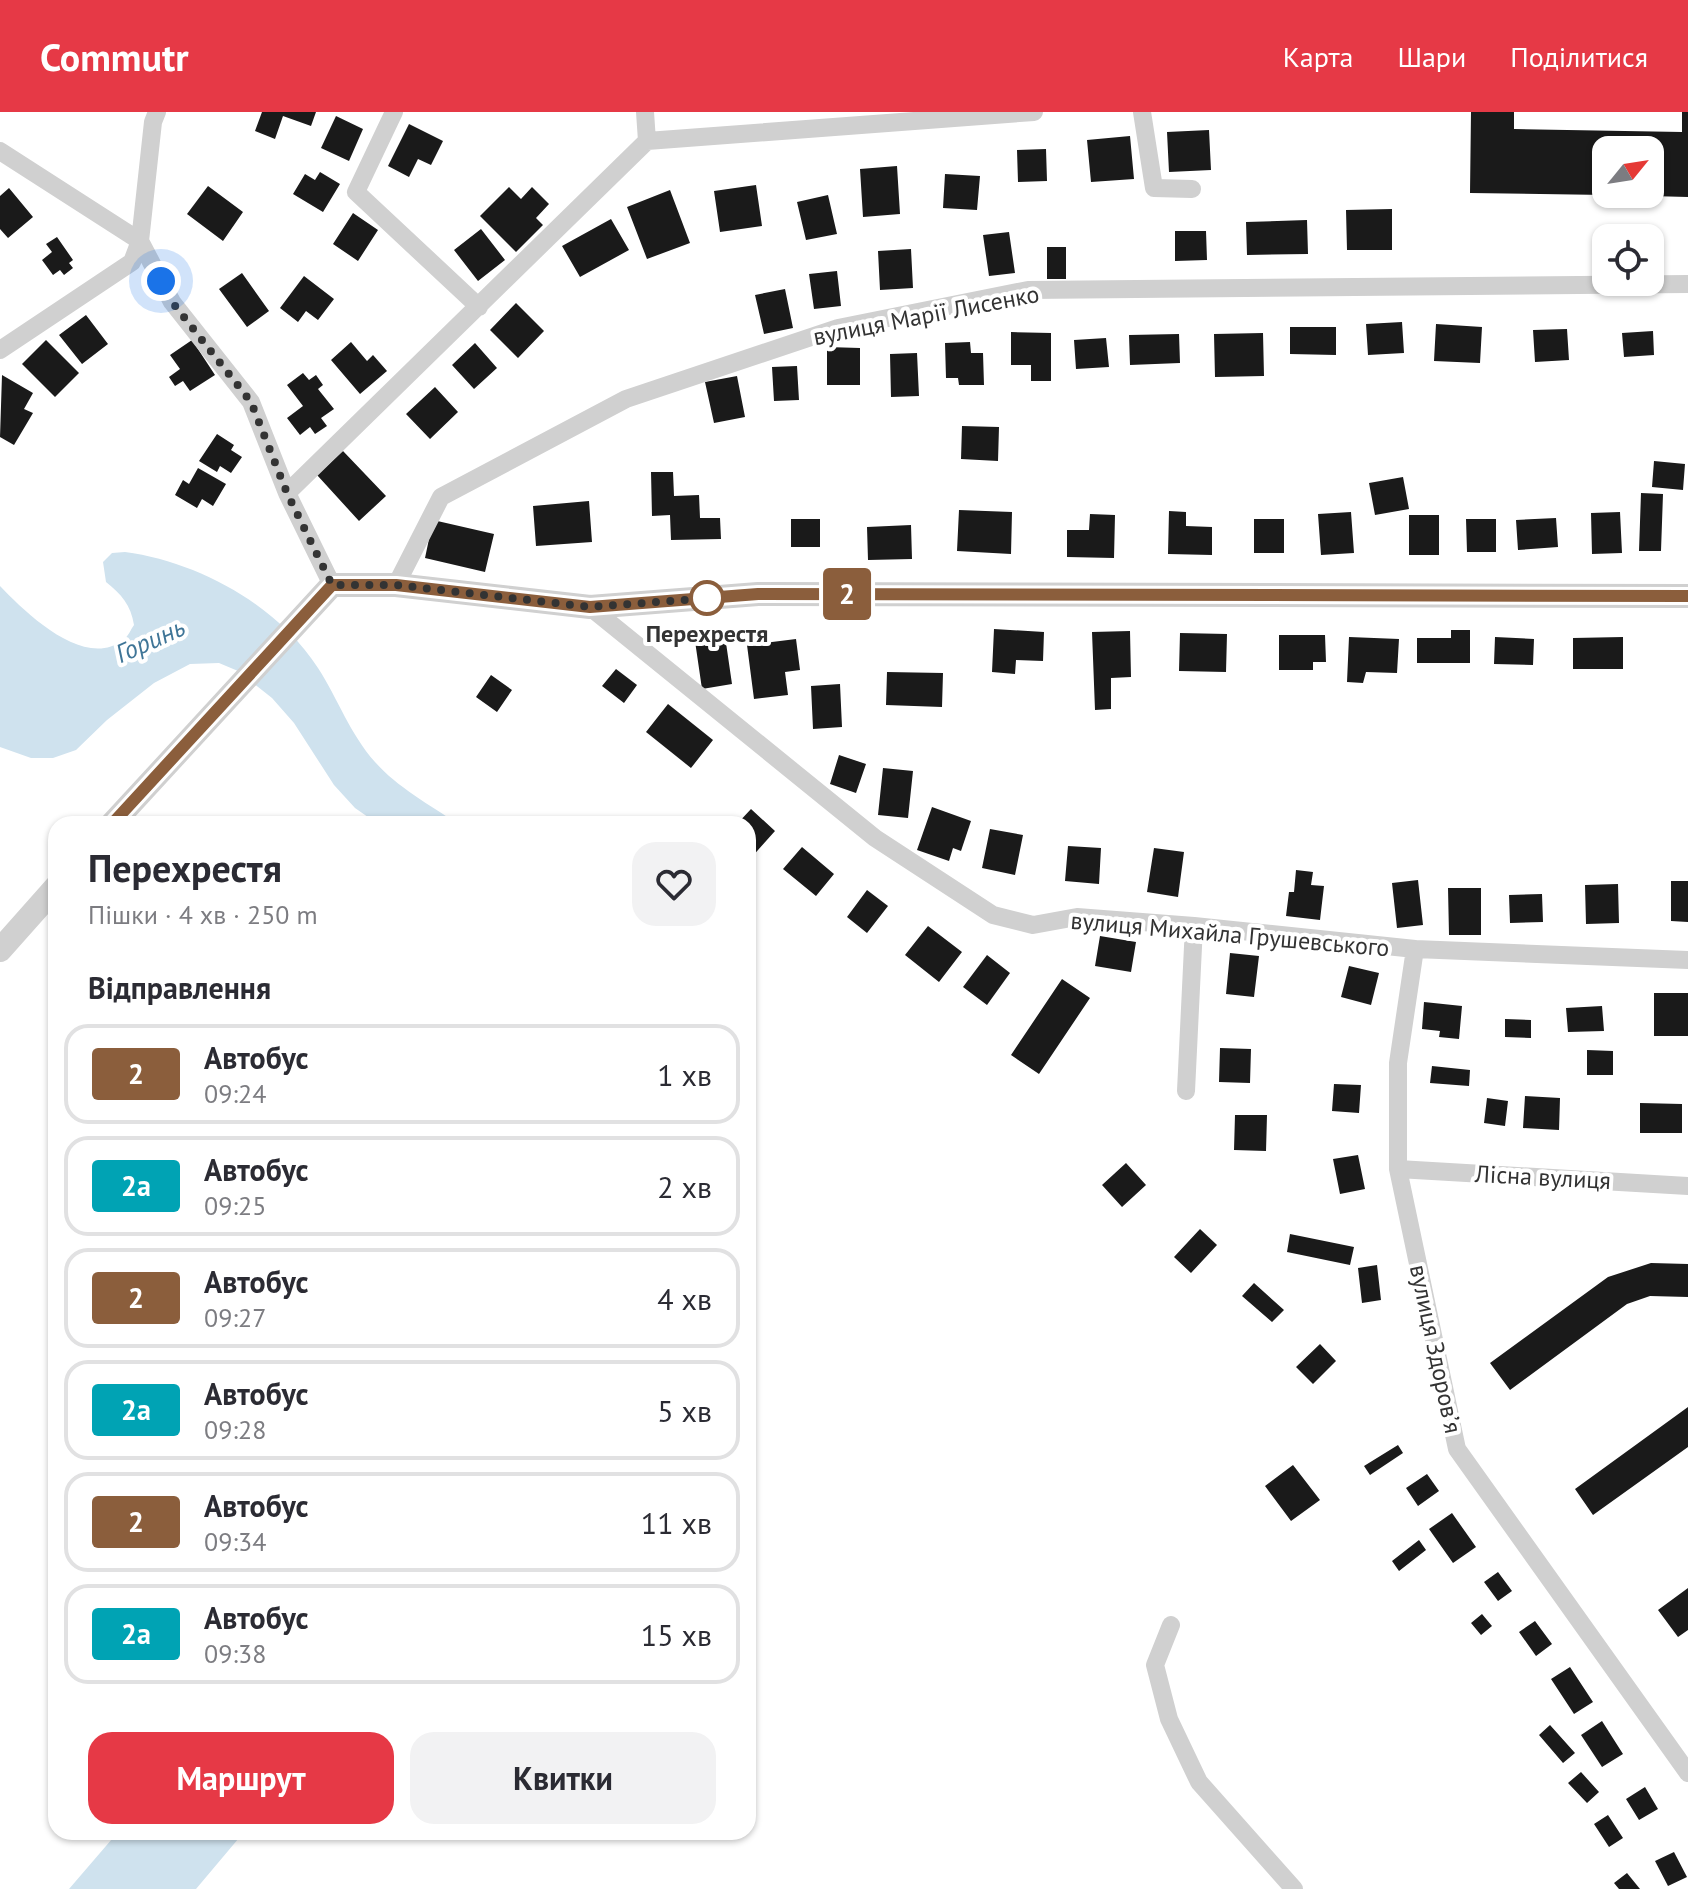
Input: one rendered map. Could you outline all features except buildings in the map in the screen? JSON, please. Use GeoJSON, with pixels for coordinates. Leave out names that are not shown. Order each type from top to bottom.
{"type":"FeatureCollection","features":[{"type":"Feature","properties":{"kind":"street"},"geometry":{"type":"LineString","coordinates":[[0,350],[132,262],[140,241],[153,122],[157,112]]}},
{"type":"Feature","properties":{"kind":"street"},"geometry":{"type":"LineString","coordinates":[[394,112],[356,192],[479,307]]}},
{"type":"Feature","properties":{"kind":"street"},"geometry":{"type":"LineString","coordinates":[[645,112],[647,141]]}},
{"type":"Feature","properties":{"kind":"street"},"geometry":{"type":"LineString","coordinates":[[287,493],[647,141],[1034,112]]}},
{"type":"Feature","properties":{"kind":"street"},"geometry":{"type":"LineString","coordinates":[[1142,112],[1154,188],[1192,189]]}},
{"type":"Feature","properties":{"kind":"street"},"geometry":{"type":"LineString","coordinates":[[0,151],[140,241],[172,302],[251,402],[287,493],[332,585]]}},
{"type":"Feature","properties":{"kind":"street","name":"вулиця Марії Лисенко"},"geometry":{"type":"LineString","coordinates":[[396,585],[441,497],[626,399],[838,328],[1028,290],[1688,284]]}},
{"type":"Feature","properties":{"kind":"street"},"geometry":{"type":"LineString","coordinates":[[119,816],[332,585],[396,585],[590,607],[758,594],[1688,596]]}},
{"type":"Feature","properties":{"kind":"street","name":"вулиця Михайла Грушевського"},"geometry":{"type":"LineString","coordinates":[[590,607],[875,838],[993,915],[1033,925],[1077,917],[1415,949],[1688,960]]}},
{"type":"Feature","properties":{"kind":"street"},"geometry":{"type":"LineString","coordinates":[[0,950],[48,896]]}},
{"type":"Feature","properties":{"kind":"street"},"geometry":{"type":"LineString","coordinates":[[1186,1091],[1194,926]]}},
{"type":"Feature","properties":{"kind":"street","name":"вулиця Здоровʼя"},"geometry":{"type":"LineString","coordinates":[[1415,949],[1398,1063],[1398,1169],[1457,1449],[1688,1773]]}},
{"type":"Feature","properties":{"kind":"street","name":"Лісна вулиця"},"geometry":{"type":"LineString","coordinates":[[1398,1169],[1688,1186]]}},
{"type":"Feature","properties":{"kind":"street"},"geometry":{"type":"LineString","coordinates":[[1171,1625],[1155,1665],[1169,1719],[1199,1782],[1294,1889]]}},
{"type":"Feature","properties":{"kind":"water","name":"Горинь"},"geometry":{"type":"Polygon","coordinates":[[[125,552],[181,565],[208,576],[258,606],[301,645],[318,668],[358,740],[375,762],[404,788],[446,816],[366,816],[334,785],[294,723],[272,698],[238,671],[219,663],[190,664],[154,683],[107,720],[76,750],[53,758],[31,758],[0,747],[0,586],[40,623],[57,634],[91,648],[108,647],[125,639],[134,625],[124,600],[106,582],[103,562],[112,553],[125,552]]]}},
{"type":"Feature","properties":{"kind":"water"},"geometry":{"type":"Polygon","coordinates":[[[111,1840],[237,1840],[196,1889],[69,1889],[111,1840]]]}},
{"type":"Feature","properties":{"kind":"bus line","name":"2"},"geometry":{"type":"LineString","coordinates":[[119,816],[332,585],[396,585],[590,607],[758,594],[1688,596]]}},
{"type":"Feature","properties":{"kind":"place","name":"Перехрестя"},"geometry":{"type":"Point","coordinates":[707,598]}},
{"type":"Feature","properties":{"kind":"route"},"geometry":{"type":"LineString","coordinates":[[161,281],[172,302],[251,402],[287,493],[332,585],[396,585],[590,607],[710,598],[707,598]]}}]}
